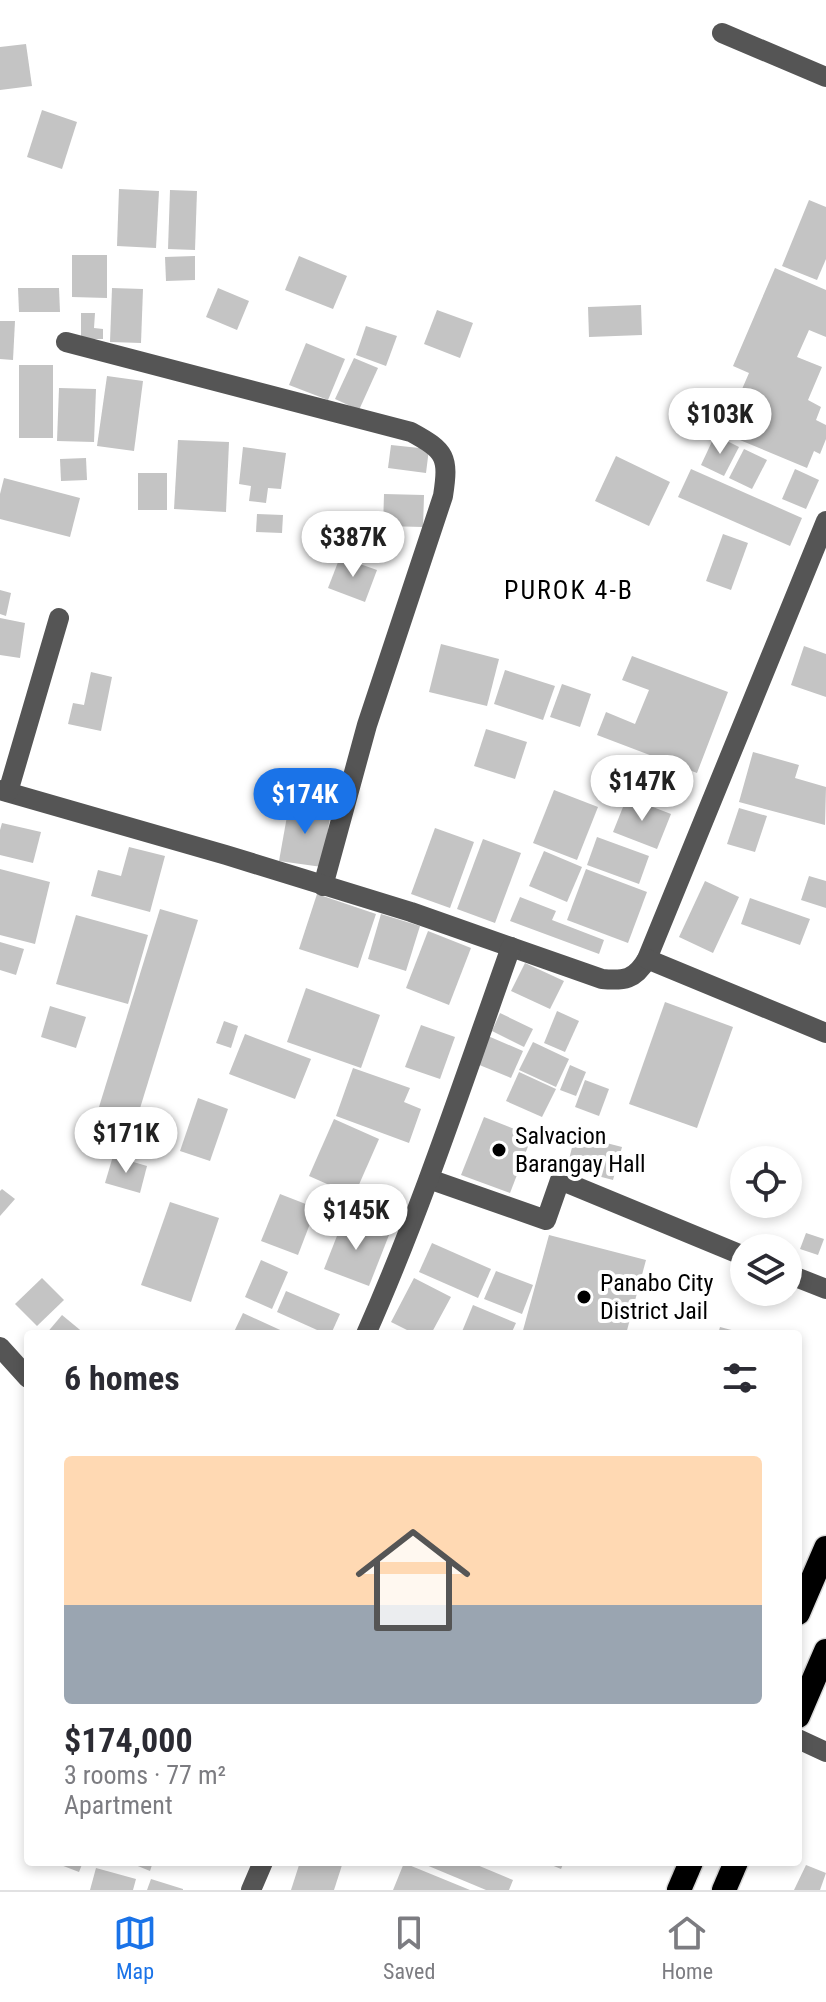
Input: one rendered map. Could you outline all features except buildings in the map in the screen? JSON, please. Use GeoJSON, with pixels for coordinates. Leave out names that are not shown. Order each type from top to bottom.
{"type":"FeatureCollection","features":[{"type":"Feature","properties":{"kind":"highway"},"geometry":{"type":"LineString","coordinates":[[802,1604],[826,1548]]}},
{"type":"Feature","properties":{"kind":"highway"},"geometry":{"type":"LineString","coordinates":[[802,1707],[826,1651]]}},
{"type":"Feature","properties":{"kind":"highway"},"geometry":{"type":"LineString","coordinates":[[679,1890],[689,1866]]}},
{"type":"Feature","properties":{"kind":"highway"},"geometry":{"type":"LineString","coordinates":[[724,1890],[734,1866]]}},
{"type":"Feature","properties":{"kind":"street"},"geometry":{"type":"LineString","coordinates":[[722,33],[826,77]]}},
{"type":"Feature","properties":{"kind":"street"},"geometry":{"type":"LineString","coordinates":[[66,342],[411,432],[434,444],[444,457],[446,476],[443,496],[367,725],[323,886]]}},
{"type":"Feature","properties":{"kind":"street"},"geometry":{"type":"LineString","coordinates":[[59,618],[4,791],[411,912],[615,981],[629,978],[640,971],[647,959],[826,521]]}},
{"type":"Feature","properties":{"kind":"street"},"geometry":{"type":"LineString","coordinates":[[368,1330],[429,1179],[511,947]]}},
{"type":"Feature","properties":{"kind":"street"},"geometry":{"type":"LineString","coordinates":[[647,959],[826,1033]]}},
{"type":"Feature","properties":{"kind":"street"},"geometry":{"type":"LineString","coordinates":[[429,1179],[546,1220],[560,1180],[730,1250]]}},
{"type":"Feature","properties":{"kind":"street"},"geometry":{"type":"LineString","coordinates":[[802,1280],[826,1289]]}},
{"type":"Feature","properties":{"kind":"street"},"geometry":{"type":"LineString","coordinates":[[0,1347],[24,1374]]}},
{"type":"Feature","properties":{"kind":"street"},"geometry":{"type":"LineString","coordinates":[[802,1741],[826,1752]]}},
{"type":"Feature","properties":{"kind":"street"},"geometry":{"type":"LineString","coordinates":[[251,1890],[261,1866]]}},
{"type":"Feature","properties":{"kind":"place","name":"Salvacion Barangay Hall"},"geometry":{"type":"Point","coordinates":[499,1150]}},
{"type":"Feature","properties":{"kind":"place","name":"Panabo City District Jail"},"geometry":{"type":"Point","coordinates":[584,1297]}},
{"type":"Feature","properties":{"kind":"district","name":"PUROK 4-B"},"geometry":{"type":"Point","coordinates":[569,590]}}]}
